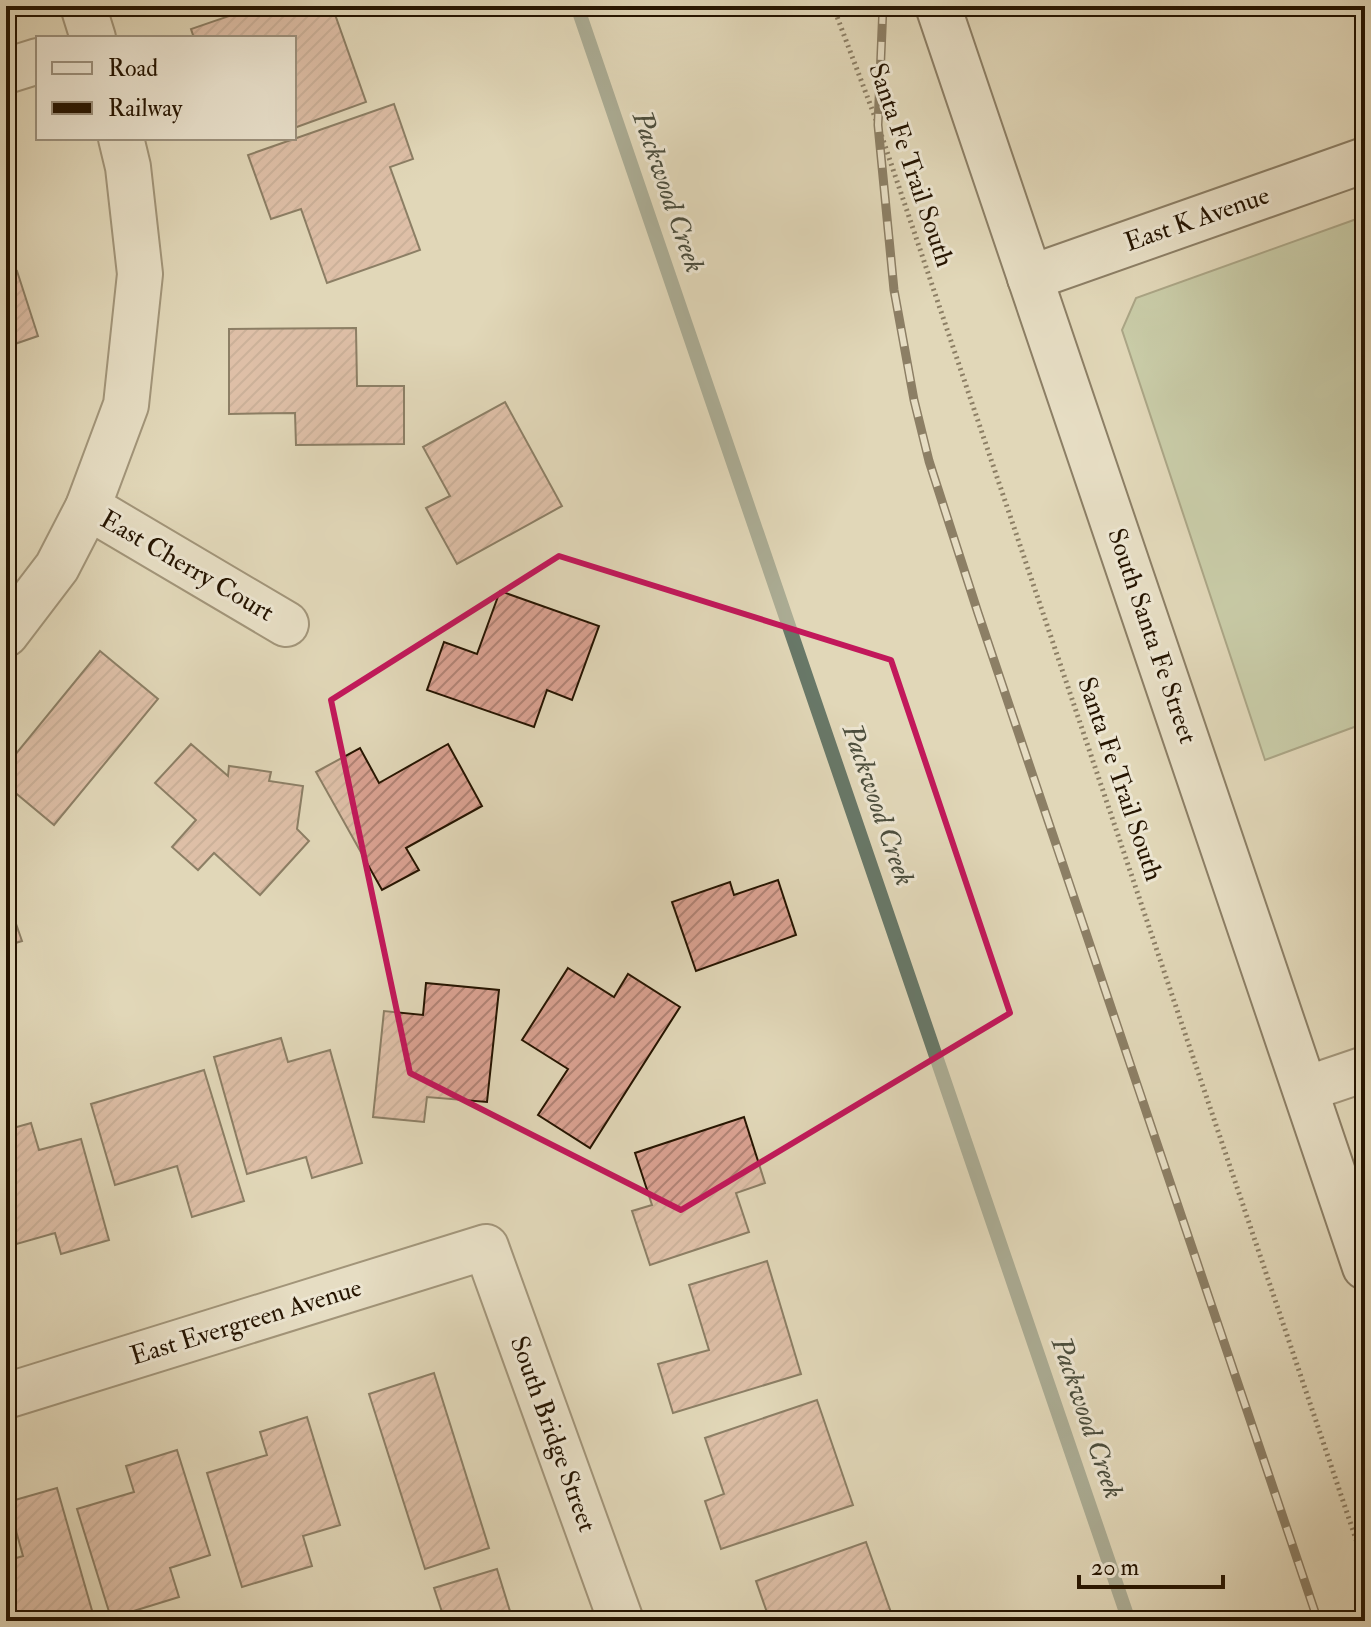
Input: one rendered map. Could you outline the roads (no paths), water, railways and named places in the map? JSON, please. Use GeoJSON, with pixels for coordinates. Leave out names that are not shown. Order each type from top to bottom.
{"type":"FeatureCollection","features":[{"type":"Feature","properties":{"kind":"street"},"geometry":{"type":"LineString","coordinates":[[83,6],[92,36]]}},
{"type":"Feature","properties":{"kind":"street","name":"South Santa Fe Street"},"geometry":{"type":"LineString","coordinates":[[938,6],[1365,1267]]}},
{"type":"Feature","properties":{"kind":"street"},"geometry":{"type":"LineString","coordinates":[[6,71],[36,62]]}},
{"type":"Feature","properties":{"kind":"street"},"geometry":{"type":"LineString","coordinates":[[6,634],[57,567],[88,507],[126,405],[140,274],[128,167],[121,140]]}},
{"type":"Feature","properties":{"kind":"street","name":"East K Avenue"},"geometry":{"type":"LineString","coordinates":[[1030,278],[1365,160]]}},
{"type":"Feature","properties":{"kind":"street","name":"East Cherry Court"},"geometry":{"type":"LineString","coordinates":[[88,507],[286,624]]}},
{"type":"Feature","properties":{"kind":"street"},"geometry":{"type":"LineString","coordinates":[[1306,1089],[1365,1069]]}},
{"type":"Feature","properties":{"kind":"street","name":"East Evergreen Avenue"},"geometry":{"type":"LineString","coordinates":[[6,1396],[486,1247]]}},
{"type":"Feature","properties":{"kind":"street","name":"South Bridge Street"},"geometry":{"type":"LineString","coordinates":[[486,1247],[621,1621]]}},
{"type":"Feature","properties":{"kind":"waterway","name":"Packwood Creek"},"geometry":{"type":"LineString","coordinates":[[577,6],[1129,1621]]}},
{"type":"Feature","properties":{"kind":"railway"},"geometry":{"type":"LineString","coordinates":[[883,6],[878,125],[894,290],[914,400],[929,461],[1318,1621]]}}]}
